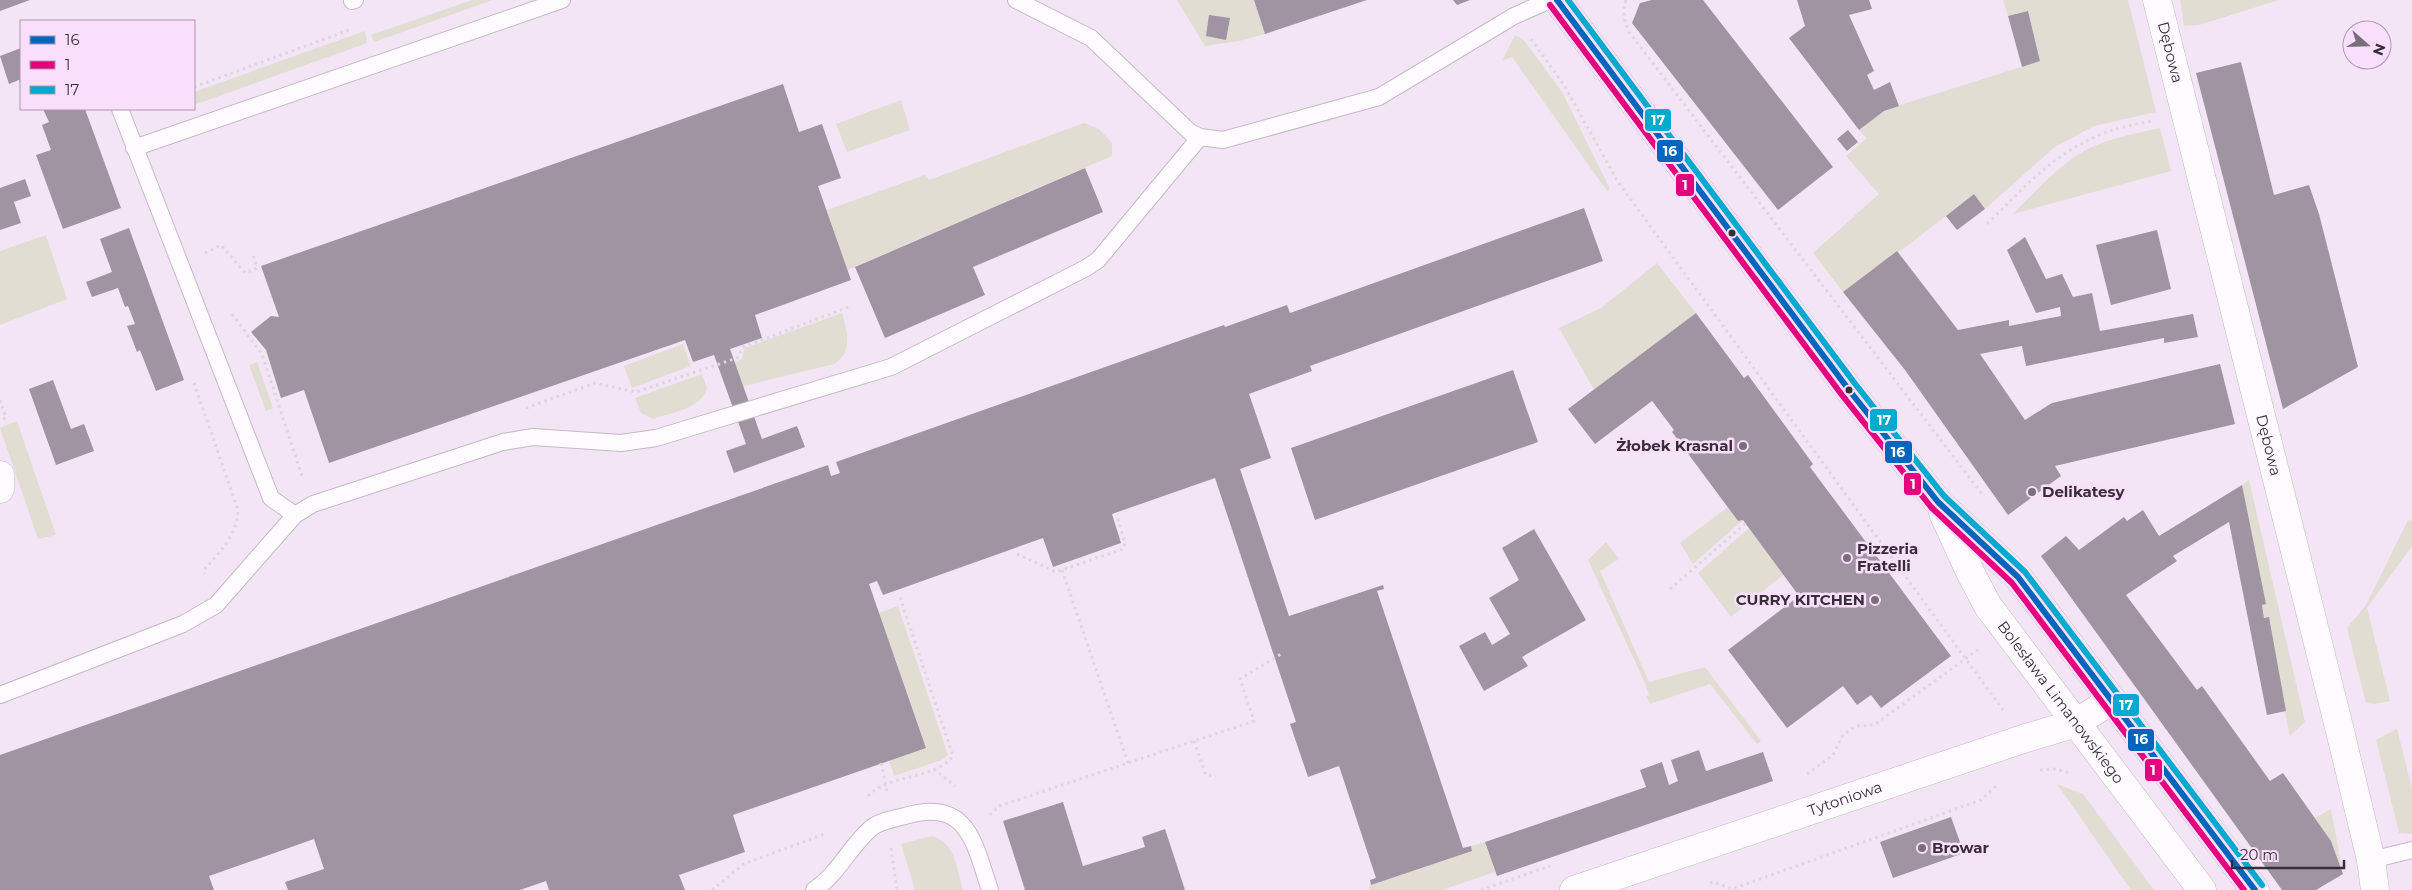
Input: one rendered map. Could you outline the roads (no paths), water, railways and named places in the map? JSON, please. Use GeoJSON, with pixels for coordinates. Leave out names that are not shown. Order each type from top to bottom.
{"type":"FeatureCollection","features":[{"type":"Feature","properties":{"kind":"street","name":"Bolesława Limanowskiego"},"geometry":{"type":"LineString","coordinates":[[1557,0],[1843,382],[1938,502],[2018,577],[2255,890]]}},
{"type":"Feature","properties":{"kind":"street","name":"Dębowa"},"geometry":{"type":"LineString","coordinates":[[2157,0],[2371,860],[2376,890]]}},
{"type":"Feature","properties":{"kind":"street"},"geometry":{"type":"LineString","coordinates":[[0,475],[0,489]]}},
{"type":"Feature","properties":{"kind":"street","name":"Bolesława Limanowskiego"},"geometry":{"type":"LineString","coordinates":[[1938,502],[1988,606],[2202,890]]}},
{"type":"Feature","properties":{"kind":"street","name":"Tytoniowa"},"geometry":{"type":"LineString","coordinates":[[1574,890],[1630,881],[2023,738],[2076,723],[2112,700]]}},
{"type":"Feature","properties":{"kind":"lane"},"geometry":{"type":"LineString","coordinates":[[134,148],[562,0]]}},
{"type":"Feature","properties":{"kind":"lane"},"geometry":{"type":"LineString","coordinates":[[1016,0],[1091,38],[1190,132],[1200,137],[1222,140],[1379,97],[1514,16],[1550,0]]}},
{"type":"Feature","properties":{"kind":"lane"},"geometry":{"type":"LineString","coordinates":[[120,110],[271,498],[295,515]]}},
{"type":"Feature","properties":{"kind":"lane"},"geometry":{"type":"LineString","coordinates":[[0,695],[183,624],[216,605],[295,515],[313,504],[503,442],[533,437],[621,443],[656,438],[891,367],[1098,260],[1200,137]]}},
{"type":"Feature","properties":{"kind":"lane"},"geometry":{"type":"LineString","coordinates":[[814,890],[829,879],[875,825],[922,811],[946,813],[962,824],[974,844],[990,890]]}},
{"type":"Feature","properties":{"kind":"lane"},"geometry":{"type":"LineString","coordinates":[[2371,860],[2412,850]]}},
{"type":"Feature","properties":{"kind":"place","name":"Żłobek Krasnal"},"geometry":{"type":"Point","coordinates":[1743,446]}},
{"type":"Feature","properties":{"kind":"place","name":"Delikatesy"},"geometry":{"type":"Point","coordinates":[2032,492]}},
{"type":"Feature","properties":{"kind":"place","name":"Pizzeria Fratelli"},"geometry":{"type":"Point","coordinates":[1847,558]}},
{"type":"Feature","properties":{"kind":"place","name":"CURRY KITCHEN"},"geometry":{"type":"Point","coordinates":[1875,600]}},
{"type":"Feature","properties":{"kind":"place","name":"Browar"},"geometry":{"type":"Point","coordinates":[1922,848]}}]}
